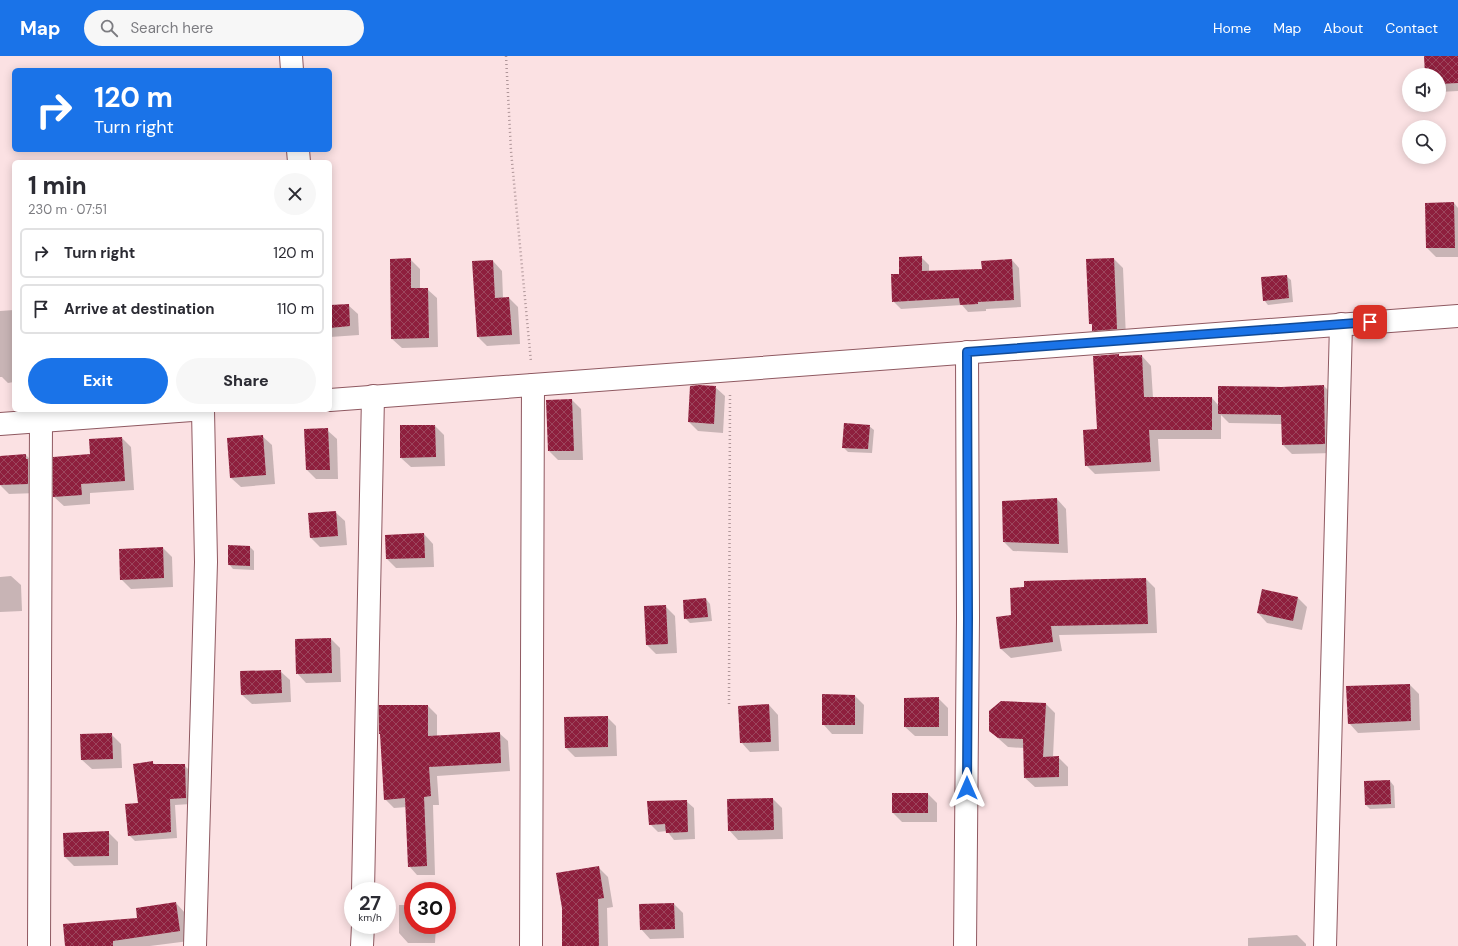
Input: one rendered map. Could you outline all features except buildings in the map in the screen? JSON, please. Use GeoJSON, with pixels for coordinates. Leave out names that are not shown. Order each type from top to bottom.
{"type":"FeatureCollection","features":[{"type":"Feature","properties":{"kind":"street"},"geometry":{"type":"LineString","coordinates":[[291,56],[292,68]]}},
{"type":"Feature","properties":{"kind":"street"},"geometry":{"type":"LineString","coordinates":[[332,400],[1458,316]]}},
{"type":"Feature","properties":{"kind":"street"},"geometry":{"type":"LineString","coordinates":[[1325,946],[1341,324]]}},
{"type":"Feature","properties":{"kind":"street"},"geometry":{"type":"LineString","coordinates":[[965,946],[968,618],[967,352]]}},
{"type":"Feature","properties":{"kind":"street"},"geometry":{"type":"LineString","coordinates":[[531,946],[533,385]]}},
{"type":"Feature","properties":{"kind":"street"},"geometry":{"type":"LineString","coordinates":[[363,882],[373,396]]}},
{"type":"Feature","properties":{"kind":"street"},"geometry":{"type":"LineString","coordinates":[[0,424],[165,412]]}},
{"type":"Feature","properties":{"kind":"street"},"geometry":{"type":"LineString","coordinates":[[195,946],[206,562],[203,412]]}},
{"type":"Feature","properties":{"kind":"street"},"geometry":{"type":"LineString","coordinates":[[39,946],[41,421]]}},
{"type":"Feature","properties":{"kind":"street"},"geometry":{"type":"LineString","coordinates":[[362,934],[362,946]]}},
{"type":"Feature","properties":{"kind":"path"},"geometry":{"type":"LineString","coordinates":[[506,56],[511,152],[533,385]]}},
{"type":"Feature","properties":{"kind":"path"},"geometry":{"type":"LineString","coordinates":[[729,704],[730,370]]}},
{"type":"Feature","properties":{"kind":"route"},"geometry":{"type":"LineString","coordinates":[[967,788],[967,352],[1370,322]]}}]}
